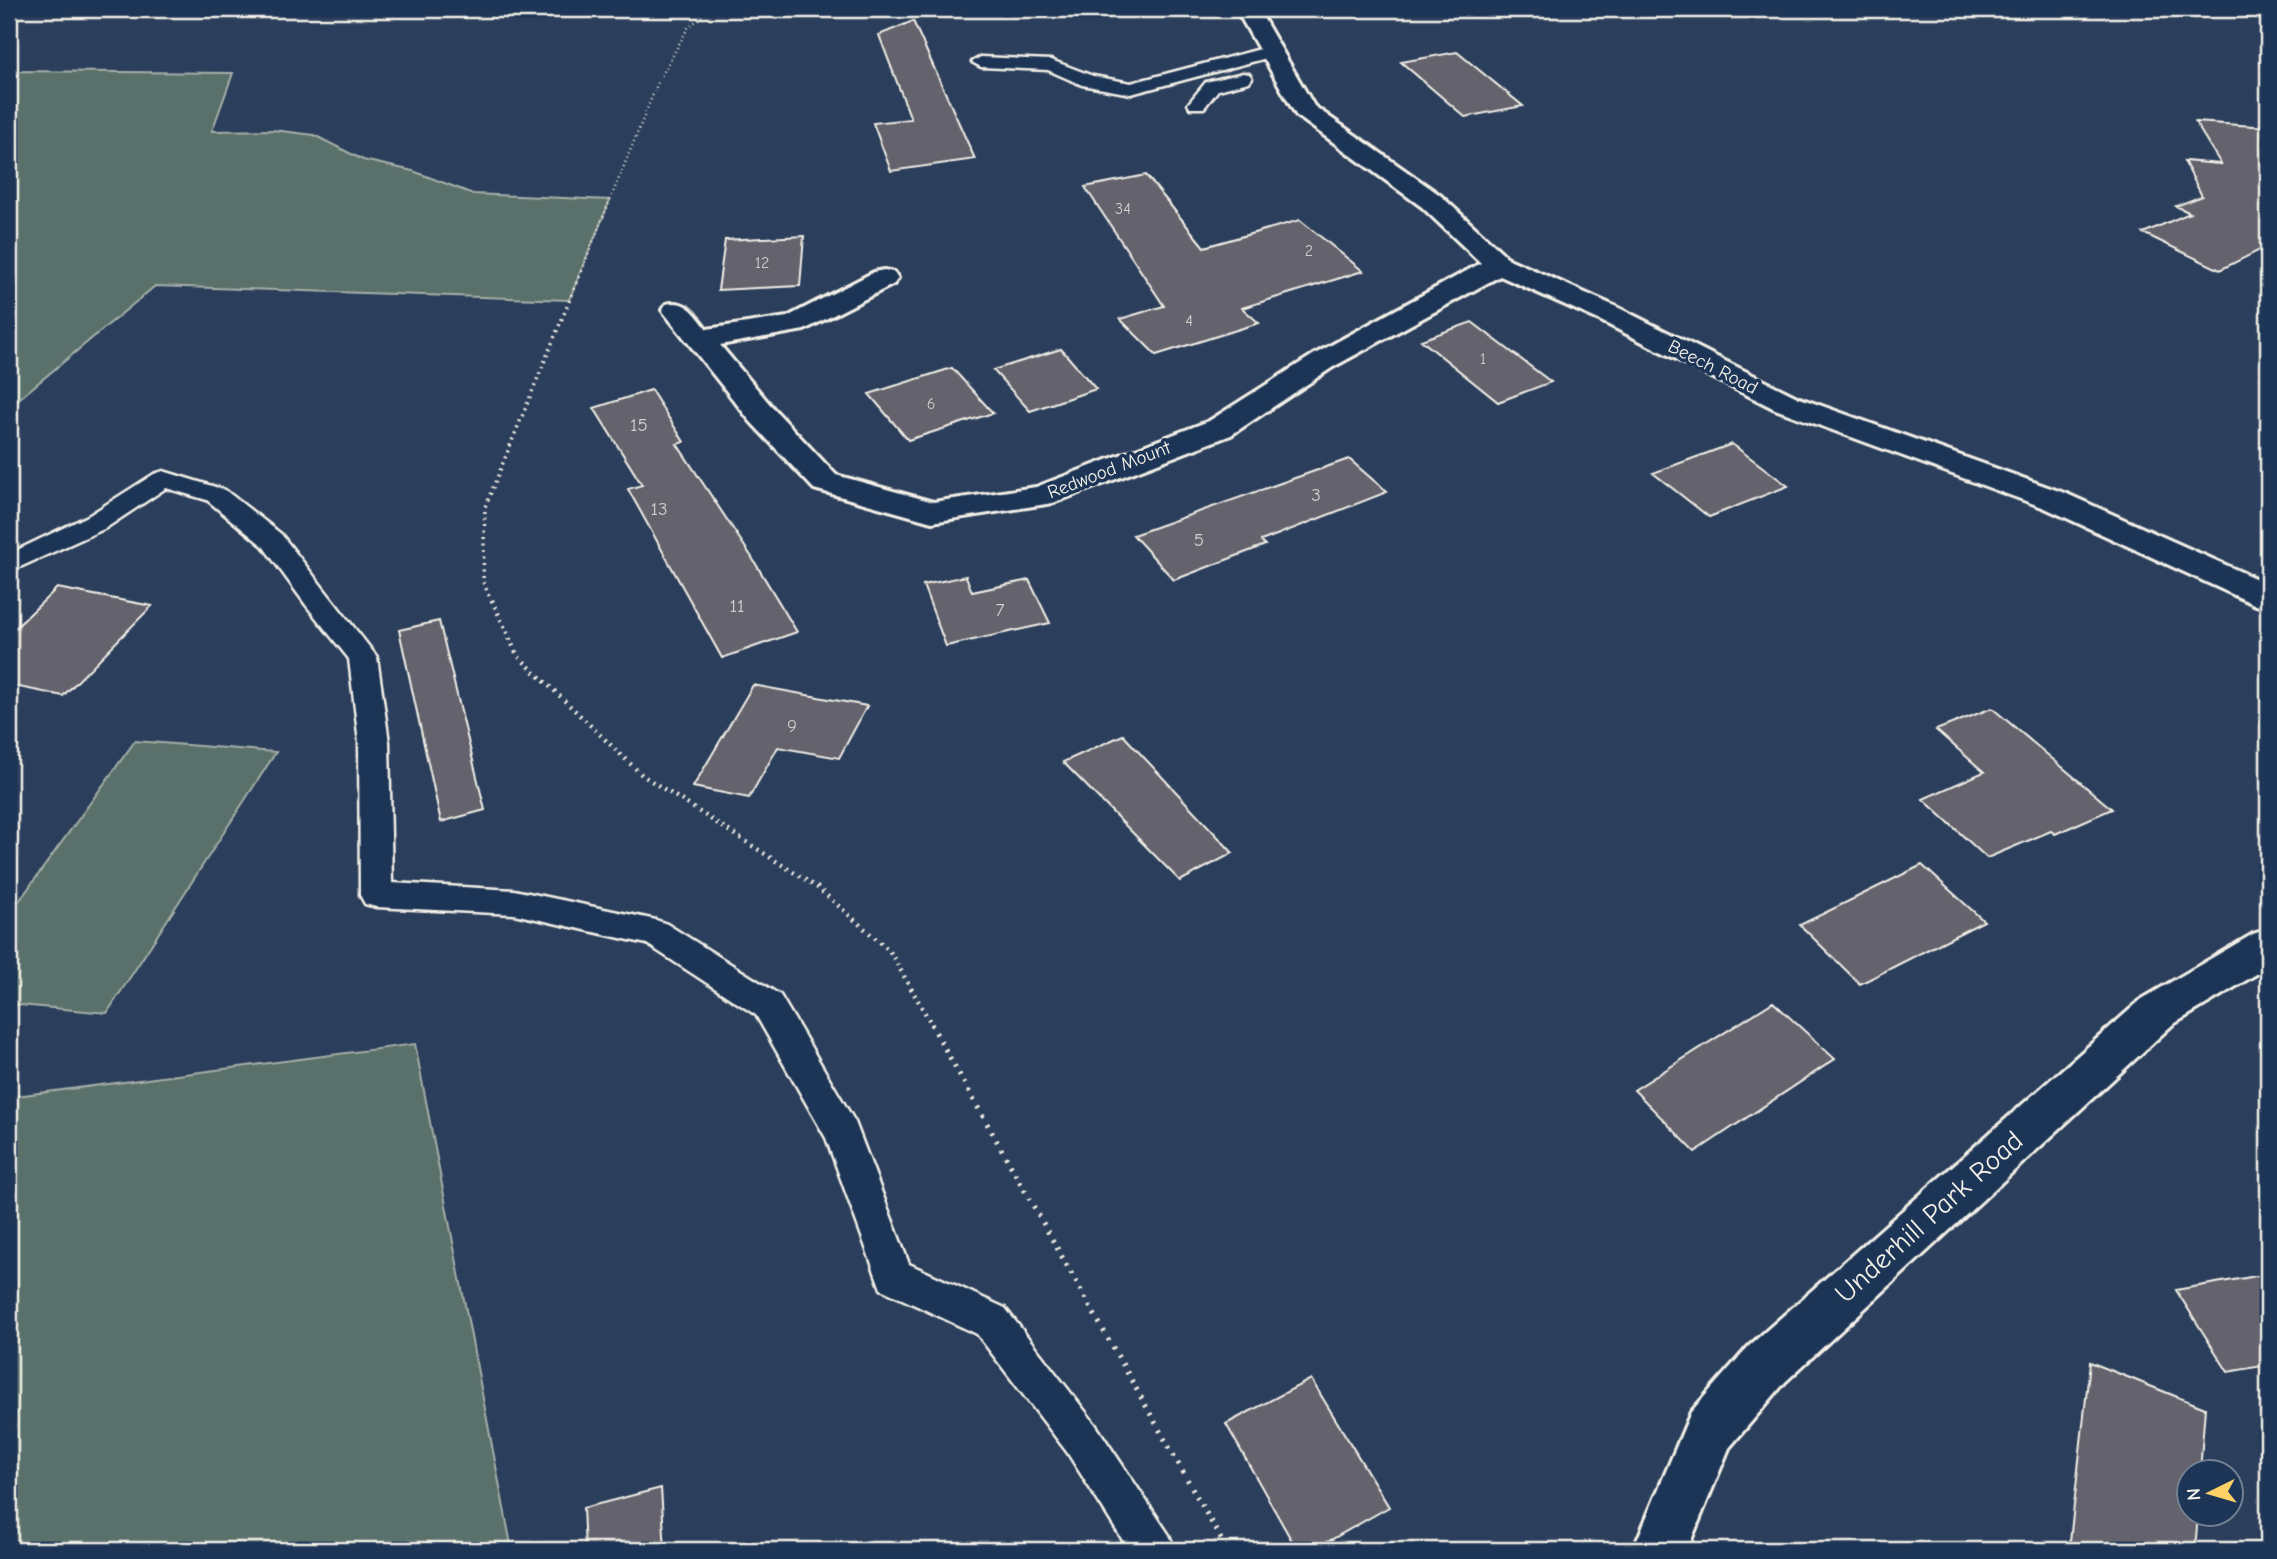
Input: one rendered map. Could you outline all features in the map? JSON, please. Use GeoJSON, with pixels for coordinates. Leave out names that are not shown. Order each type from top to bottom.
{"type":"FeatureCollection","features":[{"type":"Feature","properties":{"kind":"street","name":"Beech Road"},"geometry":{"type":"LineString","coordinates":[[1247,9],[1306,110],[1431,201],[1499,265],[1609,314],[1786,403],[2056,501],[2268,597]]}},
{"type":"Feature","properties":{"kind":"street","name":"Redwood Mount"},"geometry":{"type":"LineString","coordinates":[[676,310],[762,415],[825,482],[932,512],[1042,496],[1220,428],[1323,360],[1499,265]]}},
{"type":"Feature","properties":{"kind":"street"},"geometry":{"type":"LineString","coordinates":[[700,339],[794,324],[884,278]]}},
{"type":"Feature","properties":{"kind":"street","name":"Underhill Park Road"},"geometry":{"type":"LineString","coordinates":[[1660,1550],[1710,1430],[1767,1364],[2158,1012],[2268,946]]}},
{"type":"Feature","properties":{"kind":"lane"},"geometry":{"type":"LineString","coordinates":[[981,62],[1051,65],[1088,81],[1131,89],[1277,59]]}},
{"type":"Feature","properties":{"kind":"lane"},"geometry":{"type":"LineString","coordinates":[[1197,104],[1212,86],[1277,59]]}},
{"type":"Feature","properties":{"kind":"lane"},"geometry":{"type":"LineString","coordinates":[[13,566],[97,523],[163,479],[216,495],[272,540],[363,657],[374,742],[376,895],[514,902],[656,933],[768,1005],[842,1133],[894,1276],[991,1321],[1081,1438],[1154,1550]]}},
{"type":"Feature","properties":{"kind":"path"},"geometry":{"type":"LineString","coordinates":[[710,9],[688,28],[658,82],[485,507],[483,582],[517,655],[642,775],[818,888],[889,950],[1227,1550]]}},
{"type":"Feature","properties":{"kind":"green space"},"geometry":{"type":"Polygon","coordinates":[[[9,71],[233,73],[212,131],[273,130],[314,135],[363,160],[413,171],[473,194],[610,200],[569,300],[155,286],[9,407],[9,71]]]}},
{"type":"Feature","properties":{"kind":"green space"},"geometry":{"type":"Polygon","coordinates":[[[135,741],[276,752],[107,1013],[9,1004],[9,915],[135,741]]]}},
{"type":"Feature","properties":{"kind":"green space"},"geometry":{"type":"Polygon","coordinates":[[[415,1044],[512,1550],[9,1550],[9,1097],[415,1044]]]}},
{"type":"Feature","properties":{"kind":"building"},"geometry":{"type":"Polygon","coordinates":[[[913,21],[975,159],[891,171],[873,123],[911,119],[879,35],[913,21]]]}},
{"type":"Feature","properties":{"kind":"building"},"geometry":{"type":"Polygon","coordinates":[[[1457,52],[1523,106],[1465,117],[1401,62],[1457,52]]]}},
{"type":"Feature","properties":{"kind":"building"},"geometry":{"type":"Polygon","coordinates":[[[2195,122],[2268,127],[2268,246],[2220,270],[2143,233],[2190,213],[2176,206],[2202,196],[2184,161],[2221,164],[2195,122]]]}},
{"type":"Feature","properties":{"kind":"building"},"geometry":{"type":"Polygon","coordinates":[[[1146,175],[1204,247],[1300,220],[1363,271],[1242,308],[1259,323],[1156,355],[1120,319],[1164,306],[1085,187],[1146,175]]]}},
{"type":"Feature","properties":{"kind":"building"},"geometry":{"type":"Polygon","coordinates":[[[804,236],[800,286],[718,290],[725,240],[804,236]]]}},
{"type":"Feature","properties":{"kind":"building"},"geometry":{"type":"Polygon","coordinates":[[[1472,322],[1551,382],[1498,402],[1421,340],[1472,322]]]}},
{"type":"Feature","properties":{"kind":"building"},"geometry":{"type":"Polygon","coordinates":[[[1061,349],[1096,389],[1030,411],[993,370],[1061,349]]]}},
{"type":"Feature","properties":{"kind":"building"},"geometry":{"type":"Polygon","coordinates":[[[952,368],[993,413],[908,440],[869,394],[952,368]]]}},
{"type":"Feature","properties":{"kind":"building"},"geometry":{"type":"Polygon","coordinates":[[[651,390],[684,442],[677,444],[751,556],[797,632],[722,658],[628,489],[642,485],[594,408],[651,390]]]}},
{"type":"Feature","properties":{"kind":"building"},"geometry":{"type":"Polygon","coordinates":[[[1732,444],[1788,486],[1709,517],[1653,473],[1732,444]]]}},
{"type":"Feature","properties":{"kind":"building"},"geometry":{"type":"Polygon","coordinates":[[[1349,459],[1387,492],[1261,541],[1265,545],[1174,580],[1133,535],[1349,459]]]}},
{"type":"Feature","properties":{"kind":"building"},"geometry":{"type":"Polygon","coordinates":[[[966,576],[972,592],[1029,580],[1050,623],[946,646],[923,585],[966,576]]]}},
{"type":"Feature","properties":{"kind":"building"},"geometry":{"type":"Polygon","coordinates":[[[57,588],[152,606],[63,696],[9,685],[9,634],[57,588]]]}},
{"type":"Feature","properties":{"kind":"building"},"geometry":{"type":"Polygon","coordinates":[[[439,621],[485,810],[441,822],[399,630],[439,621]]]}},
{"type":"Feature","properties":{"kind":"building"},"geometry":{"type":"Polygon","coordinates":[[[753,685],[867,706],[839,758],[778,747],[749,798],[693,787],[753,685]]]}},
{"type":"Feature","properties":{"kind":"building"},"geometry":{"type":"Polygon","coordinates":[[[1992,708],[2112,809],[2055,834],[2051,831],[1987,858],[1923,799],[1984,772],[1936,730],[1992,708]]]}},
{"type":"Feature","properties":{"kind":"building"},"geometry":{"type":"Polygon","coordinates":[[[1123,735],[1233,853],[1180,881],[1063,762],[1123,735]]]}},
{"type":"Feature","properties":{"kind":"building"},"geometry":{"type":"Polygon","coordinates":[[[1922,865],[1984,921],[1860,984],[1800,925],[1922,865]]]}},
{"type":"Feature","properties":{"kind":"building"},"geometry":{"type":"Polygon","coordinates":[[[1773,1002],[1835,1059],[1695,1152],[1634,1090],[1773,1002]]]}},
{"type":"Feature","properties":{"kind":"building"},"geometry":{"type":"Polygon","coordinates":[[[2268,1274],[2268,1365],[2228,1372],[2176,1290],[2268,1274]]]}},
{"type":"Feature","properties":{"kind":"building"},"geometry":{"type":"Polygon","coordinates":[[[2090,1362],[2205,1408],[2201,1458],[2176,1458],[2176,1528],[2197,1528],[2195,1550],[2069,1550],[2090,1362]]]}},
{"type":"Feature","properties":{"kind":"building"},"geometry":{"type":"Polygon","coordinates":[[[1311,1379],[1389,1507],[1313,1550],[1297,1550],[1226,1424],[1311,1379]]]}},
{"type":"Feature","properties":{"kind":"building"},"geometry":{"type":"Polygon","coordinates":[[[661,1488],[665,1550],[585,1550],[583,1508],[661,1488]]]}}]}
